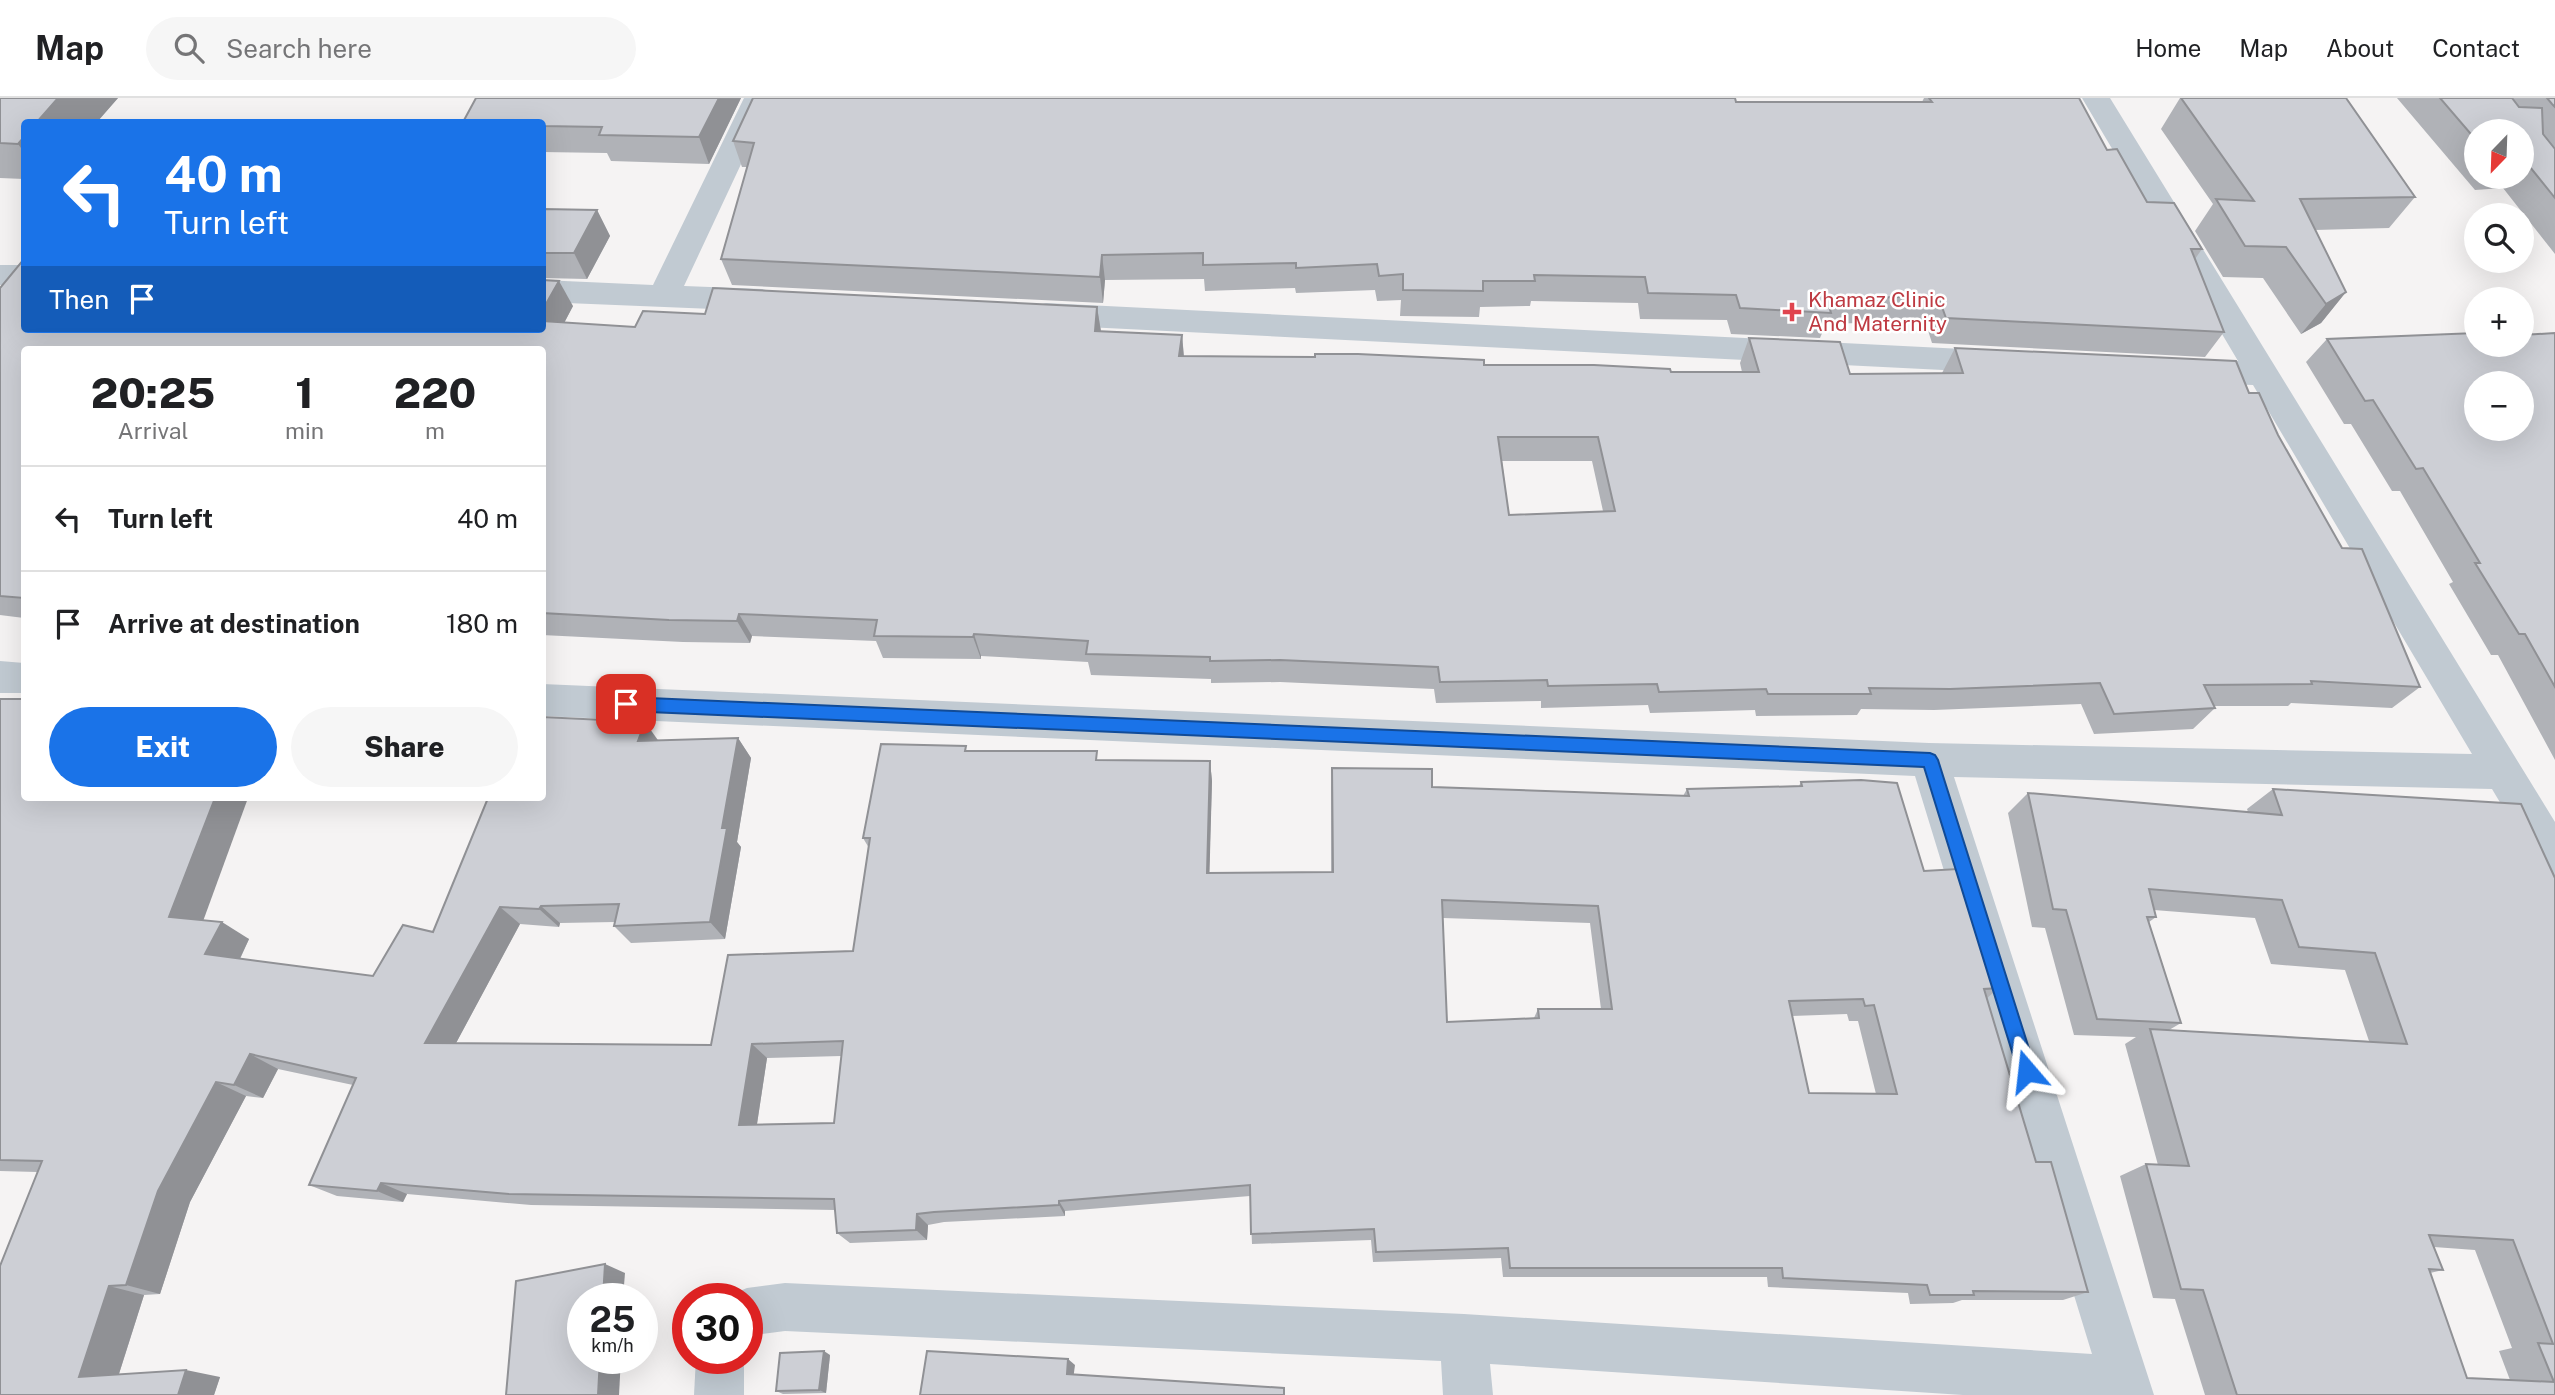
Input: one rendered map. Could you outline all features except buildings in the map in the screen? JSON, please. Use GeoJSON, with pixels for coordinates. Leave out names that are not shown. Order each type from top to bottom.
{"type":"FeatureCollection","features":[{"type":"Feature","properties":{"kind":"street"},"geometry":{"type":"LineString","coordinates":[[664,295],[758,98]]}},
{"type":"Feature","properties":{"kind":"street"},"geometry":{"type":"LineString","coordinates":[[2096,98],[2555,858]]}},
{"type":"Feature","properties":{"kind":"street"},"geometry":{"type":"LineString","coordinates":[[546,291],[789,301]]}},
{"type":"Feature","properties":{"kind":"street"},"geometry":{"type":"LineString","coordinates":[[1012,312],[2027,363]]}},
{"type":"Feature","properties":{"kind":"street"},"geometry":{"type":"LineString","coordinates":[[2166,370],[2264,374]]}},
{"type":"Feature","properties":{"kind":"street"},"geometry":{"type":"LineString","coordinates":[[0,677],[21,678]]}},
{"type":"Feature","properties":{"kind":"street"},"geometry":{"type":"LineString","coordinates":[[546,700],[1930,760],[2505,772]]}},
{"type":"Feature","properties":{"kind":"street"},"geometry":{"type":"LineString","coordinates":[[763,1310],[785,1307],[1464,1338],[2127,1388],[1930,760]]}},
{"type":"Feature","properties":{"kind":"street"},"geometry":{"type":"LineString","coordinates":[[1464,1338],[1468,1395]]}},
{"type":"Feature","properties":{"kind":"street"},"geometry":{"type":"LineString","coordinates":[[719,1395],[720,1374]]}},
{"type":"Feature","properties":{"kind":"place","name":"Khamaz Clinic And Maternity"},"geometry":{"type":"Point","coordinates":[1792,312]}},
{"type":"Feature","properties":{"kind":"route"},"geometry":{"type":"LineString","coordinates":[[626,704],[1930,760],[2027,1071]]}}]}
